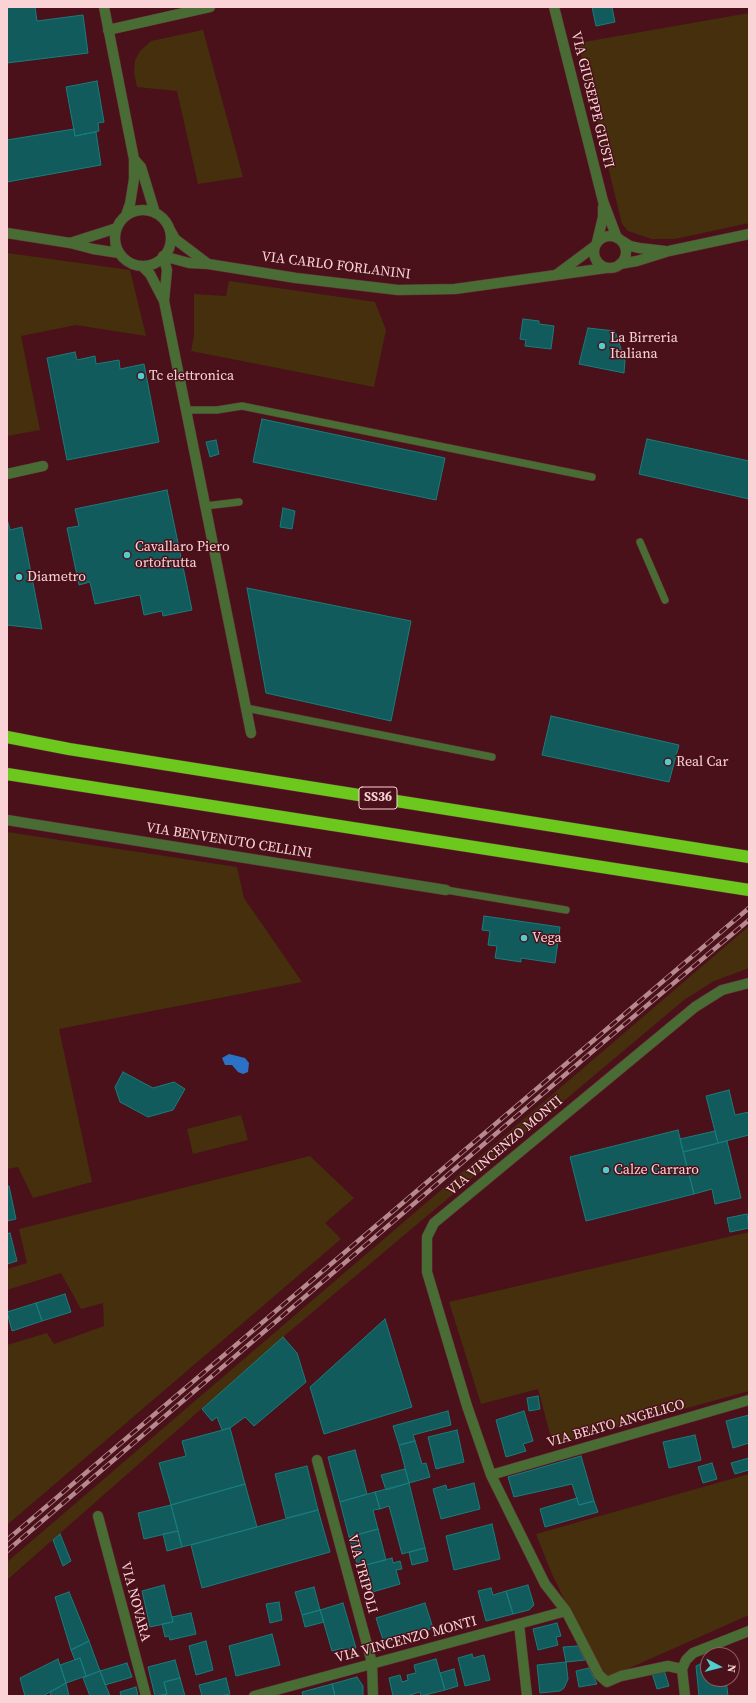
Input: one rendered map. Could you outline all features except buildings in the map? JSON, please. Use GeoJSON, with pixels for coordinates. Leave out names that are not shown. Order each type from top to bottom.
{"type":"FeatureCollection","features":[{"type":"Feature","properties":{"kind":"highway","name":"SS36"},"geometry":{"type":"LineString","coordinates":[[7,737],[69,749],[749,857]]}},
{"type":"Feature","properties":{"kind":"highway","name":"SS36"},"geometry":{"type":"LineString","coordinates":[[7,774],[749,890]]}},
{"type":"Feature","properties":{"kind":"street"},"geometry":{"type":"LineString","coordinates":[[104,7],[134,159],[134,179],[130,204],[126,215],[117,228],[115,241],[119,253],[125,260],[142,266],[150,265],[163,256],[169,246],[169,228],[166,222],[155,213],[141,210],[126,215]]}},
{"type":"Feature","properties":{"kind":"street"},"geometry":{"type":"LineString","coordinates":[[108,30],[210,7]]}},
{"type":"Feature","properties":{"kind":"street","name":"VIA GIUSEPPE GIUSTI"},"geometry":{"type":"LineString","coordinates":[[554,7],[603,201],[619,239]]}},
{"type":"Feature","properties":{"kind":"street"},"geometry":{"type":"LineString","coordinates":[[134,159],[141,167],[155,213]]}},
{"type":"Feature","properties":{"kind":"street","name":"VIA GIUSEPPE GIUSTI"},"geometry":{"type":"LineString","coordinates":[[596,244],[603,217],[603,201]]}},
{"type":"Feature","properties":{"kind":"street"},"geometry":{"type":"LineString","coordinates":[[70,243],[117,228]]}},
{"type":"Feature","properties":{"kind":"street","name":"VIA CARLO FORLANINI"},"geometry":{"type":"LineString","coordinates":[[169,228],[175,239],[208,264]]}},
{"type":"Feature","properties":{"kind":"street"},"geometry":{"type":"LineString","coordinates":[[7,233],[70,243],[93,249],[119,253]]}},
{"type":"Feature","properties":{"kind":"street"},"geometry":{"type":"LineString","coordinates":[[669,251],[649,250],[630,246],[619,239],[607,236],[596,244],[594,257],[597,262],[606,268],[611,268],[620,264],[637,261],[669,251],[749,234]]}},
{"type":"Feature","properties":{"kind":"street"},"geometry":{"type":"LineString","coordinates":[[619,239],[624,245],[626,255],[620,264]]}},
{"type":"Feature","properties":{"kind":"street","name":"VIA CARLO FORLANINI"},"geometry":{"type":"LineString","coordinates":[[556,275],[596,244]]}},
{"type":"Feature","properties":{"kind":"street"},"geometry":{"type":"LineString","coordinates":[[163,256],[167,270],[164,301]]}},
{"type":"Feature","properties":{"kind":"street","name":"VIA CARLO FORLANINI"},"geometry":{"type":"LineString","coordinates":[[163,256],[189,263],[208,264],[296,278],[398,290],[455,289],[606,268]]}},
{"type":"Feature","properties":{"kind":"street"},"geometry":{"type":"LineString","coordinates":[[142,266],[150,274],[164,301],[251,733]]}},
{"type":"Feature","properties":{"kind":"street"},"geometry":{"type":"LineString","coordinates":[[7,474],[43,466]]}},
{"type":"Feature","properties":{"kind":"street","name":"VIA BENVENUTO CELLINI"},"geometry":{"type":"LineString","coordinates":[[7,820],[446,890]]}},
{"type":"Feature","properties":{"kind":"street","name":"VIA VINCENZO MONTI"},"geometry":{"type":"LineString","coordinates":[[682,1669],[668,1666],[620,1676],[607,1682],[599,1676],[566,1611],[545,1584],[491,1475],[466,1406],[427,1272],[427,1237],[434,1223],[695,1007],[722,990],[749,983]]}},
{"type":"Feature","properties":{"kind":"street","name":"VIA BEATO ANGELICO"},"geometry":{"type":"LineString","coordinates":[[491,1475],[749,1400]]}},
{"type":"Feature","properties":{"kind":"street","name":"VIA TRIPOLI"},"geometry":{"type":"LineString","coordinates":[[317,1460],[372,1663],[373,1696]]}},
{"type":"Feature","properties":{"kind":"street","name":"VIA NOVARA"},"geometry":{"type":"LineString","coordinates":[[98,1516],[146,1696]]}},
{"type":"Feature","properties":{"kind":"street","name":"VIA VINCENZO MONTI"},"geometry":{"type":"LineString","coordinates":[[254,1696],[566,1611]]}},
{"type":"Feature","properties":{"kind":"street"},"geometry":{"type":"LineString","coordinates":[[519,1624],[527,1696]]}},
{"type":"Feature","properties":{"kind":"street"},"geometry":{"type":"LineString","coordinates":[[685,1696],[682,1669],[686,1660],[693,1653],[749,1631]]}},
{"type":"Feature","properties":{"kind":"lane"},"geometry":{"type":"LineString","coordinates":[[186,410],[217,410],[242,406],[592,476]]}},
{"type":"Feature","properties":{"kind":"lane"},"geometry":{"type":"LineString","coordinates":[[205,506],[239,502]]}},
{"type":"Feature","properties":{"kind":"lane"},"geometry":{"type":"LineString","coordinates":[[640,542],[665,600]]}},
{"type":"Feature","properties":{"kind":"lane"},"geometry":{"type":"LineString","coordinates":[[246,708],[492,757]]}},
{"type":"Feature","properties":{"kind":"lane"},"geometry":{"type":"LineString","coordinates":[[446,890],[566,910]]}},
{"type":"Feature","properties":{"kind":"shaded area"},"geometry":{"type":"Polygon","coordinates":[[[749,13],[749,223],[675,239],[652,239],[628,231],[622,224],[578,43],[749,13]]]}},
{"type":"Feature","properties":{"kind":"shaded area"},"geometry":{"type":"Polygon","coordinates":[[[203,30],[243,177],[198,184],[177,91],[137,87],[134,73],[135,60],[140,51],[151,41],[203,30]]]}},
{"type":"Feature","properties":{"kind":"shaded area"},"geometry":{"type":"Polygon","coordinates":[[[7,253],[130,270],[146,336],[76,325],[21,336],[40,430],[7,436],[7,253]]]}},
{"type":"Feature","properties":{"kind":"shaded area"},"geometry":{"type":"Polygon","coordinates":[[[229,281],[375,302],[386,330],[374,387],[191,351],[194,335],[194,294],[226,296],[229,281]]]}},
{"type":"Feature","properties":{"kind":"shaded area"},"geometry":{"type":"Polygon","coordinates":[[[7,832],[237,867],[244,898],[302,982],[59,1029],[92,1182],[33,1198],[18,1167],[7,1169],[7,832]]]}},
{"type":"Feature","properties":{"kind":"shaded area"},"geometry":{"type":"Polygon","coordinates":[[[749,926],[749,968],[714,981],[684,1000],[283,1337],[7,1580],[7,1562],[749,926]]]}},
{"type":"Feature","properties":{"kind":"shaded area"},"geometry":{"type":"Polygon","coordinates":[[[241,1115],[248,1140],[193,1154],[187,1129],[241,1115]]]}},
{"type":"Feature","properties":{"kind":"shaded area"},"geometry":{"type":"Polygon","coordinates":[[[310,1156],[354,1198],[325,1223],[341,1239],[7,1525],[7,1345],[47,1333],[54,1344],[104,1326],[103,1303],[81,1309],[61,1273],[7,1290],[7,1269],[27,1263],[19,1229],[310,1156]]]}},
{"type":"Feature","properties":{"kind":"shaded area"},"geometry":{"type":"Polygon","coordinates":[[[749,1232],[749,1391],[553,1445],[538,1389],[481,1404],[449,1302],[749,1232]]]}},
{"type":"Feature","properties":{"kind":"shaded area"},"geometry":{"type":"Polygon","coordinates":[[[749,1474],[749,1615],[607,1678],[569,1609],[552,1574],[536,1534],[749,1474]]]}},
{"type":"Feature","properties":{"kind":"water"},"geometry":{"type":"Polygon","coordinates":[[[229,1054],[245,1058],[249,1063],[248,1072],[243,1074],[238,1072],[232,1065],[225,1065],[222,1058],[229,1054]]]}},
{"type":"Feature","properties":{"kind":"railway"},"geometry":{"type":"LineString","coordinates":[[7,1540],[749,908]]}},
{"type":"Feature","properties":{"kind":"railway"},"geometry":{"type":"LineString","coordinates":[[7,1551],[607,1039],[749,920]]}},
{"type":"Feature","properties":{"kind":"place","name":"La Birreria Italiana"},"geometry":{"type":"Point","coordinates":[602,346]}},
{"type":"Feature","properties":{"kind":"place","name":"Tc elettronica"},"geometry":{"type":"Point","coordinates":[141,376]}},
{"type":"Feature","properties":{"kind":"place","name":"Cavallaro Piero ortofrutta"},"geometry":{"type":"Point","coordinates":[127,555]}},
{"type":"Feature","properties":{"kind":"place","name":"Diametro"},"geometry":{"type":"Point","coordinates":[19,577]}},
{"type":"Feature","properties":{"kind":"place","name":"Real Car"},"geometry":{"type":"Point","coordinates":[668,762]}},
{"type":"Feature","properties":{"kind":"place","name":"Vega"},"geometry":{"type":"Point","coordinates":[524,938]}},
{"type":"Feature","properties":{"kind":"place","name":"Calze Carraro"},"geometry":{"type":"Point","coordinates":[606,1170]}}]}
